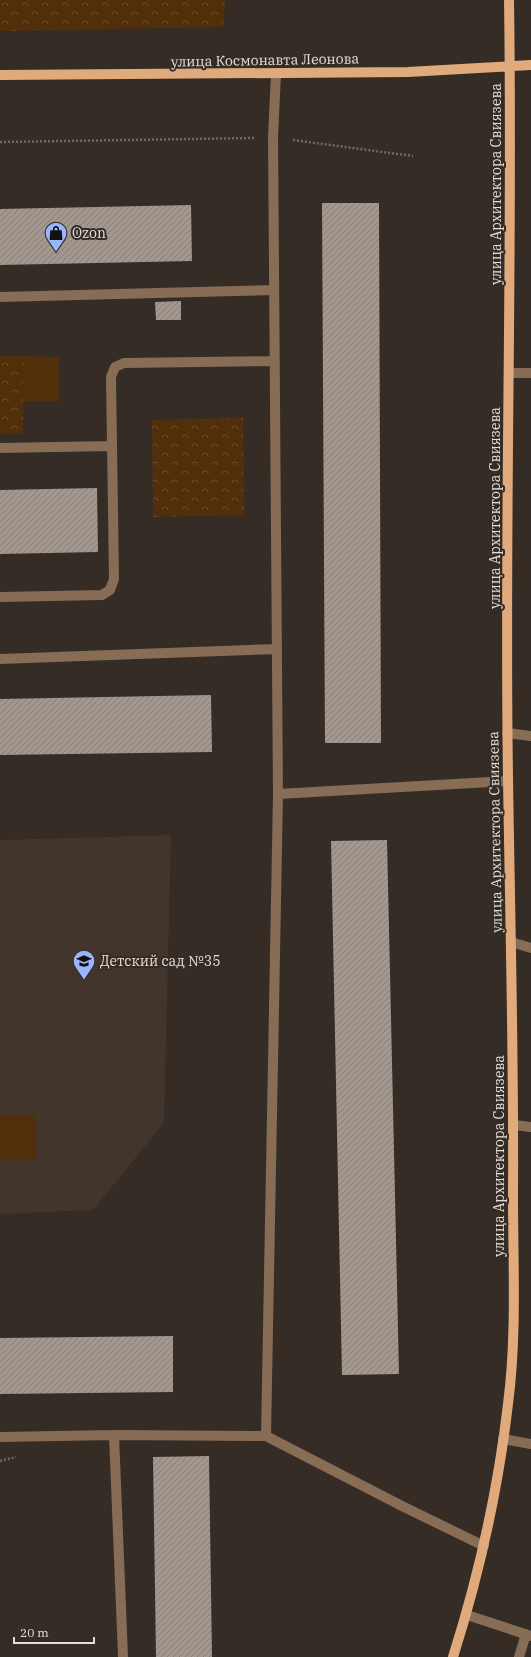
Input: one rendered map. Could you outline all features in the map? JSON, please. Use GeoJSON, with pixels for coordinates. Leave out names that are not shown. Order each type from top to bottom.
{"type":"FeatureCollection","features":[{"type":"Feature","properties":{"kind":"main road","name":"улица Архитектора Свиязева"},"geometry":{"type":"LineString","coordinates":[[453,1657],[467,1615],[484,1546],[503,1439],[513,1353],[514,1125],[507,733],[510,373],[509,0]]}},
{"type":"Feature","properties":{"kind":"main road","name":"улица Космонавта Леонова"},"geometry":{"type":"LineString","coordinates":[[0,75],[408,72],[531,66]]}},
{"type":"Feature","properties":{"kind":"street"},"geometry":{"type":"LineString","coordinates":[[266,1436],[278,794],[273,137],[276,74]]}},
{"type":"Feature","properties":{"kind":"street"},"geometry":{"type":"LineString","coordinates":[[0,296],[274,290]]}},
{"type":"Feature","properties":{"kind":"street"},"geometry":{"type":"LineString","coordinates":[[0,597],[102,595],[110,590],[114,579],[111,377],[115,367],[124,363],[275,361]]}},
{"type":"Feature","properties":{"kind":"street"},"geometry":{"type":"LineString","coordinates":[[510,373],[531,373]]}},
{"type":"Feature","properties":{"kind":"street"},"geometry":{"type":"LineString","coordinates":[[0,448],[112,446]]}},
{"type":"Feature","properties":{"kind":"street"},"geometry":{"type":"LineString","coordinates":[[0,659],[277,649]]}},
{"type":"Feature","properties":{"kind":"street"},"geometry":{"type":"LineString","coordinates":[[507,733],[531,736]]}},
{"type":"Feature","properties":{"kind":"street"},"geometry":{"type":"LineString","coordinates":[[278,794],[508,781]]}},
{"type":"Feature","properties":{"kind":"street"},"geometry":{"type":"LineString","coordinates":[[511,942],[531,948]]}},
{"type":"Feature","properties":{"kind":"street"},"geometry":{"type":"LineString","coordinates":[[514,1125],[531,1127]]}},
{"type":"Feature","properties":{"kind":"street"},"geometry":{"type":"LineString","coordinates":[[114,1434],[123,1657]]}},
{"type":"Feature","properties":{"kind":"street"},"geometry":{"type":"LineString","coordinates":[[0,1437],[114,1434],[266,1436],[402,1506],[484,1546]]}},
{"type":"Feature","properties":{"kind":"street"},"geometry":{"type":"LineString","coordinates":[[503,1439],[531,1444]]}},
{"type":"Feature","properties":{"kind":"street"},"geometry":{"type":"LineString","coordinates":[[467,1615],[529,1635],[519,1657]]}},
{"type":"Feature","properties":{"kind":"path"},"geometry":{"type":"LineString","coordinates":[[0,142],[273,137],[413,156]]}},
{"type":"Feature","properties":{"kind":"shaded area","name":"Детский сад №35"},"geometry":{"type":"Polygon","coordinates":[[[171,835],[164,1123],[93,1210],[0,1214],[0,840],[171,835]]]}},
{"type":"Feature","properties":{"kind":"green space"},"geometry":{"type":"Polygon","coordinates":[[[0,0],[225,0],[223,27],[0,31],[0,0]]]}},
{"type":"Feature","properties":{"kind":"green space"},"geometry":{"type":"Polygon","coordinates":[[[0,356],[24,356],[23,434],[0,434],[0,356]]]}},
{"type":"Feature","properties":{"kind":"green space"},"geometry":{"type":"Polygon","coordinates":[[[24,356],[59,357],[59,401],[24,401],[24,356]]]}},
{"type":"Feature","properties":{"kind":"green space"},"geometry":{"type":"Polygon","coordinates":[[[243,418],[244,515],[153,517],[152,420],[243,418]]]}},
{"type":"Feature","properties":{"kind":"green space"},"geometry":{"type":"Polygon","coordinates":[[[0,1115],[36,1115],[36,1160],[0,1160],[0,1115]]]}},
{"type":"Feature","properties":{"kind":"building"},"geometry":{"type":"Polygon","coordinates":[[[322,203],[379,203],[381,743],[325,743],[322,203]]]}},
{"type":"Feature","properties":{"kind":"building"},"geometry":{"type":"Polygon","coordinates":[[[191,205],[192,261],[0,265],[0,209],[191,205]]]}},
{"type":"Feature","properties":{"kind":"building"},"geometry":{"type":"Polygon","coordinates":[[[181,301],[181,320],[156,320],[155,302],[181,301]]]}},
{"type":"Feature","properties":{"kind":"building"},"geometry":{"type":"Polygon","coordinates":[[[97,488],[98,552],[0,554],[0,490],[97,488]]]}},
{"type":"Feature","properties":{"kind":"building"},"geometry":{"type":"Polygon","coordinates":[[[211,695],[212,752],[0,755],[0,699],[211,695]]]}},
{"type":"Feature","properties":{"kind":"building"},"geometry":{"type":"Polygon","coordinates":[[[387,840],[399,1374],[342,1375],[331,841],[387,840]]]}},
{"type":"Feature","properties":{"kind":"building"},"geometry":{"type":"Polygon","coordinates":[[[173,1336],[173,1392],[0,1394],[0,1338],[173,1336]]]}},
{"type":"Feature","properties":{"kind":"building"},"geometry":{"type":"Polygon","coordinates":[[[209,1456],[212,1657],[156,1657],[153,1457],[209,1456]]]}},
{"type":"Feature","properties":{"kind":"place","name":"Ozon"},"geometry":{"type":"Point","coordinates":[56,252]}},
{"type":"Feature","properties":{"kind":"place","name":"Детский сад №35"},"geometry":{"type":"Point","coordinates":[84,980]}}]}
